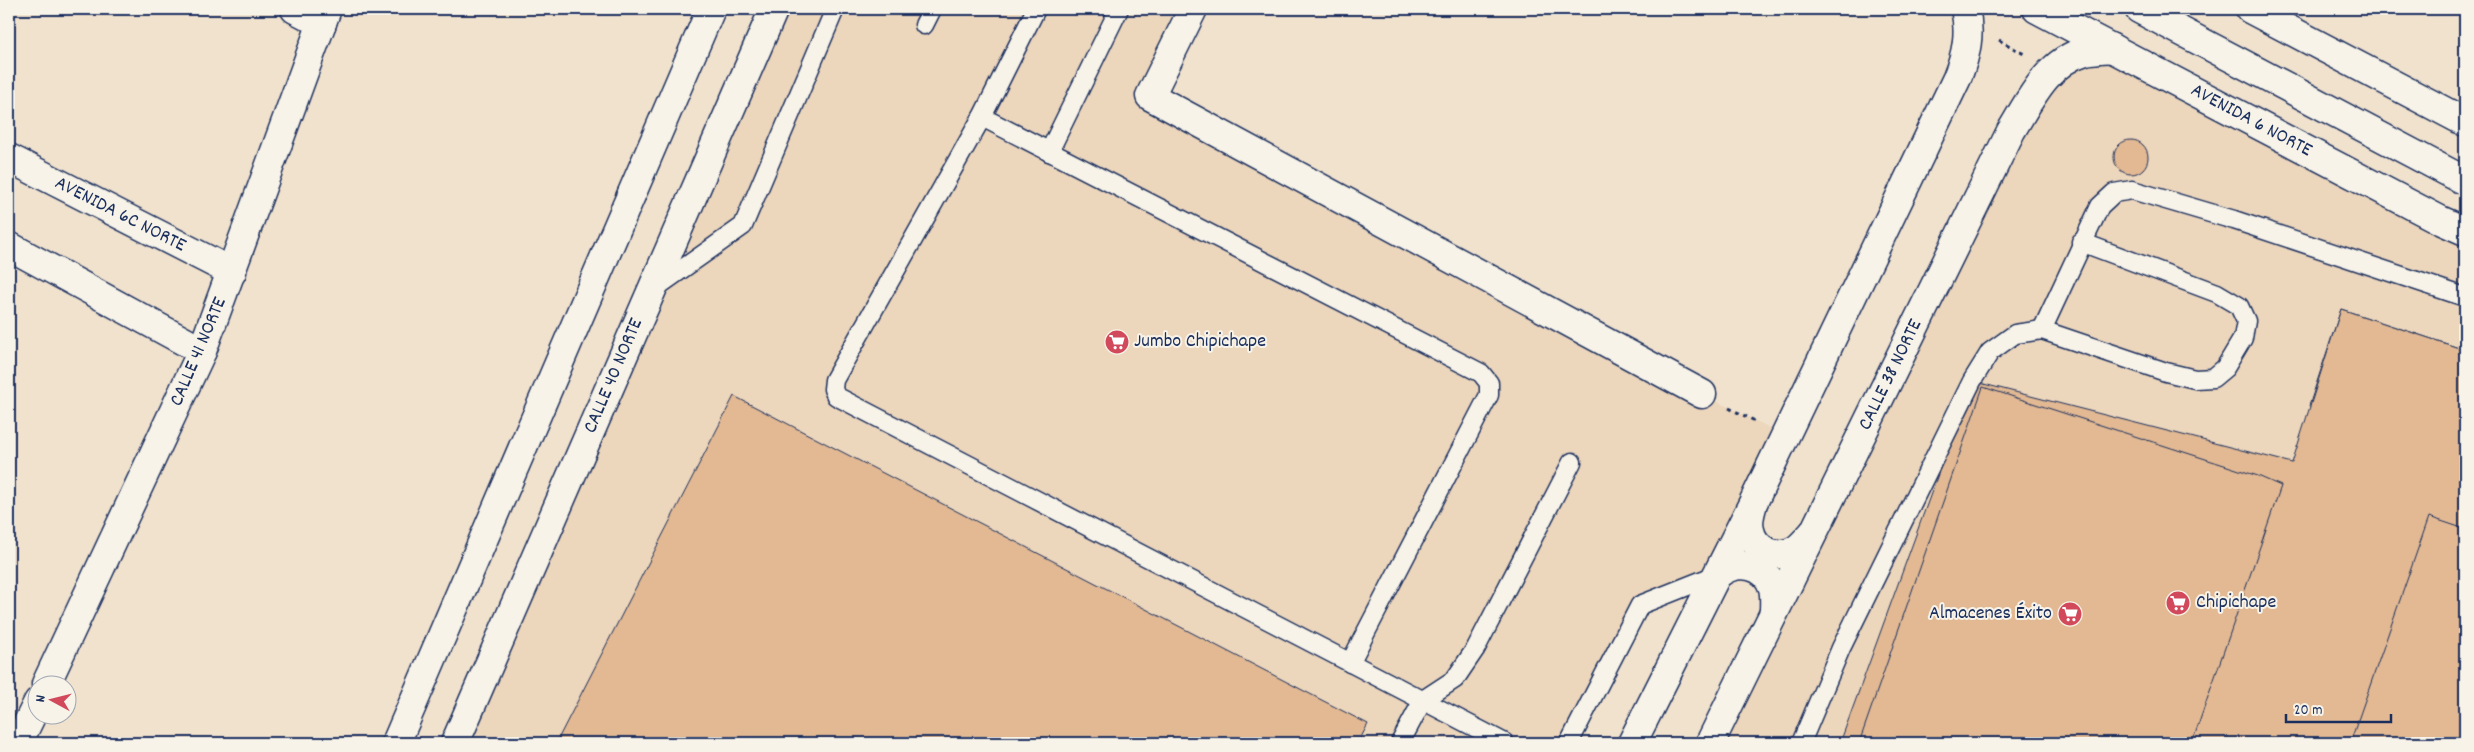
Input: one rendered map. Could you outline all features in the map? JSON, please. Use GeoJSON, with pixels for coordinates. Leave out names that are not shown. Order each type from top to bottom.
{"type":"FeatureCollection","features":[{"type":"Feature","properties":{"kind":"street"},"geometry":{"type":"LineString","coordinates":[[295,9],[325,16]]}},
{"type":"Feature","properties":{"kind":"street"},"geometry":{"type":"LineString","coordinates":[[396,743],[711,9]]}},
{"type":"Feature","properties":{"kind":"street","name":"CALLE 40 NORTE"},"geometry":{"type":"LineString","coordinates":[[455,743],[774,9]]}},
{"type":"Feature","properties":{"kind":"street"},"geometry":{"type":"LineString","coordinates":[[1193,9],[1150,96],[1702,394]]}},
{"type":"Feature","properties":{"kind":"street"},"geometry":{"type":"LineString","coordinates":[[1632,743],[1786,436],[1957,78],[1966,52],[1968,22],[1965,9]]}},
{"type":"Feature","properties":{"kind":"street","name":"AVENIDA 6 NORTE"},"geometry":{"type":"LineString","coordinates":[[2037,9],[2465,231]]}},
{"type":"Feature","properties":{"kind":"street"},"geometry":{"type":"LineString","coordinates":[[2139,9],[2465,181]]}},
{"type":"Feature","properties":{"kind":"street"},"geometry":{"type":"LineString","coordinates":[[2250,9],[2437,109],[2465,122]]}},
{"type":"Feature","properties":{"kind":"street","name":"CALLE 41 NORTE"},"geometry":{"type":"LineString","coordinates":[[51,674],[202,351],[325,16]]}},
{"type":"Feature","properties":{"kind":"street","name":"CALLE 38 NORTE"},"geometry":{"type":"LineString","coordinates":[[1710,743],[2011,131],[2051,70],[2085,52],[2112,48]]}},
{"type":"Feature","properties":{"kind":"street"},"geometry":{"type":"LineString","coordinates":[[2437,109],[2465,111]]}},
{"type":"Feature","properties":{"kind":"street","name":"AVENIDA 6C NORTE"},"geometry":{"type":"LineString","coordinates":[[9,158],[232,272]]}},
{"type":"Feature","properties":{"kind":"street"},"geometry":{"type":"LineString","coordinates":[[9,246],[202,351]]}},
{"type":"Feature","properties":{"kind":"street"},"geometry":{"type":"LineString","coordinates":[[1752,505],[1750,530],[1755,542],[1765,551],[1784,554],[1797,549],[1811,535]]}},
{"type":"Feature","properties":{"kind":"street"},"geometry":{"type":"LineString","coordinates":[[1718,574],[1735,564],[1749,565],[1762,571],[1773,588],[1774,612]]}},
{"type":"Feature","properties":{"kind":"street"},"geometry":{"type":"LineString","coordinates":[[18,743],[28,722]]}},
{"type":"Feature","properties":{"kind":"lane"},"geometry":{"type":"LineString","coordinates":[[651,290],[743,226],[835,9]]}},
{"type":"Feature","properties":{"kind":"lane"},"geometry":{"type":"LineString","coordinates":[[924,25],[932,9]]}},
{"type":"Feature","properties":{"kind":"lane"},"geometry":{"type":"LineString","coordinates":[[1036,9],[982,117],[834,380],[833,389],[836,396],[1505,743]]}},
{"type":"Feature","properties":{"kind":"lane"},"geometry":{"type":"LineString","coordinates":[[1049,152],[1119,9]]}},
{"type":"Feature","properties":{"kind":"lane"},"geometry":{"type":"LineString","coordinates":[[982,117],[1481,373],[1489,383],[1489,396],[1350,663]]}},
{"type":"Feature","properties":{"kind":"lane"},"geometry":{"type":"LineString","coordinates":[[2042,330],[2081,242],[2100,206],[2114,193],[2132,190],[2234,220],[2465,297]]}},
{"type":"Feature","properties":{"kind":"lane"},"geometry":{"type":"LineString","coordinates":[[1801,743],[1842,648],[1972,382],[1990,352],[2015,334],[2042,330],[2166,372],[2195,379],[2213,378],[2225,368],[2243,338],[2246,321],[2239,306],[2217,293],[2081,242]]}},
{"type":"Feature","properties":{"kind":"lane"},"geometry":{"type":"LineString","coordinates":[[1400,743],[1423,700],[1455,679],[1476,648],[1572,462]]}},
{"type":"Feature","properties":{"kind":"lane"},"geometry":{"type":"LineString","coordinates":[[1569,743],[1640,605],[1718,574]]}},
{"type":"Feature","properties":{"kind":"path"},"geometry":{"type":"LineString","coordinates":[[1702,394],[1786,436]]}},
{"type":"Feature","properties":{"kind":"shaded area","name":"Jumbo Chipichape"},"geometry":{"type":"Polygon","coordinates":[[[774,9],[1193,9],[1150,95],[1702,394],[1786,436],[1718,574],[1640,605],[1569,743],[455,743],[774,9]]]}},
{"type":"Feature","properties":{"kind":"shaded area"},"geometry":{"type":"Polygon","coordinates":[[[2112,48],[2465,231],[2465,743],[1710,743],[2037,89],[2112,48]]]}},
{"type":"Feature","properties":{"kind":"building"},"geometry":{"type":"Polygon","coordinates":[[[2131,140],[2138,141],[2143,145],[2147,150],[2147,164],[2143,169],[2138,173],[2131,174],[2124,173],[2119,169],[2115,164],[2114,157],[2115,150],[2119,145],[2124,141],[2131,140]]]}},
{"type":"Feature","properties":{"kind":"building"},"geometry":{"type":"Polygon","coordinates":[[[2341,309],[2465,350],[2465,458],[2309,406],[2341,309]]]}},
{"type":"Feature","properties":{"kind":"building","name":"Chipichape"},"geometry":{"type":"Polygon","coordinates":[[[2341,309],[2465,350],[2465,743],[1840,743],[1972,381],[2292,463],[2341,309]]]}},
{"type":"Feature","properties":{"kind":"building","name":"Almacenes Éxito"},"geometry":{"type":"Polygon","coordinates":[[[1983,387],[2258,476],[2281,486],[2192,743],[1859,743],[1983,387]]]}},
{"type":"Feature","properties":{"kind":"building"},"geometry":{"type":"Polygon","coordinates":[[[734,396],[1368,724],[1358,743],[556,743],[734,396]]]}},
{"type":"Feature","properties":{"kind":"building"},"geometry":{"type":"Polygon","coordinates":[[[2429,517],[2465,529],[2465,743],[2350,743],[2429,517]]]}},
{"type":"Feature","properties":{"kind":"place","name":"Jumbo Chipichape"},"geometry":{"type":"Point","coordinates":[1117,342]}},
{"type":"Feature","properties":{"kind":"place","name":"Chipichape"},"geometry":{"type":"Point","coordinates":[2178,603]}},
{"type":"Feature","properties":{"kind":"place","name":"Almacenes Éxito"},"geometry":{"type":"Point","coordinates":[2070,614]}}]}
